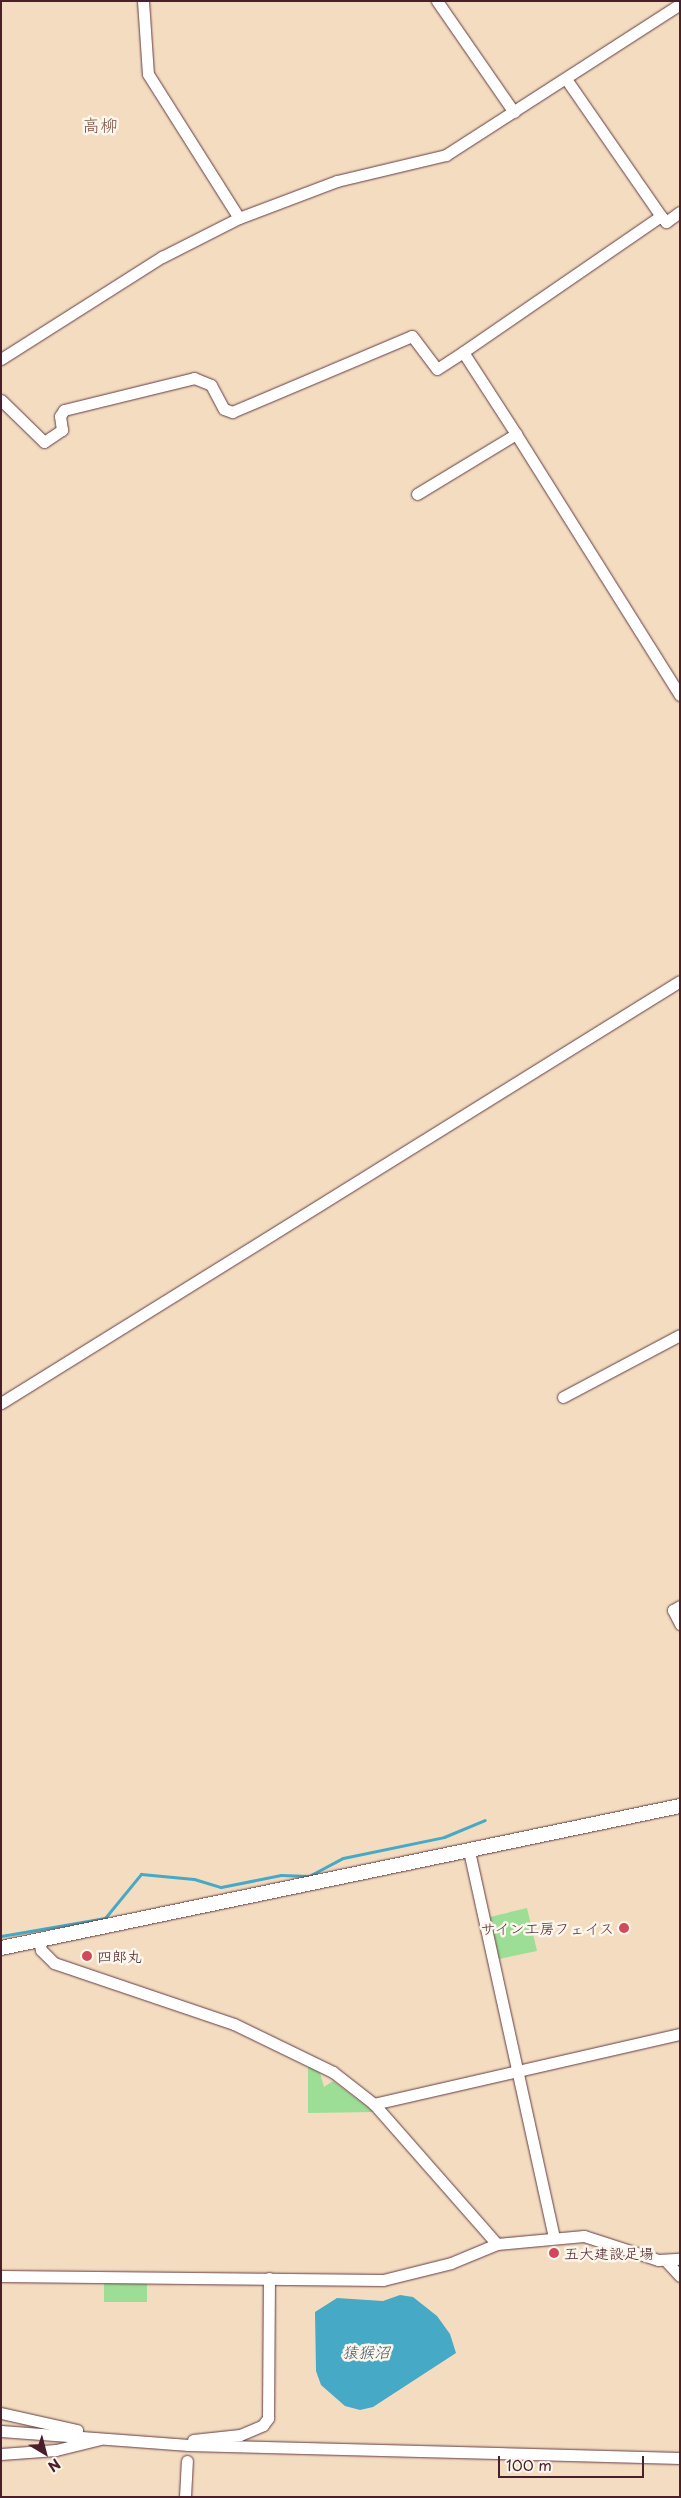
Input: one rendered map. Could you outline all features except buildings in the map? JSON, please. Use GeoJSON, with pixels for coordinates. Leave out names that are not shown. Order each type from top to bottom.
{"type":"FeatureCollection","features":[{"type":"Feature","properties":{"kind":"street"},"geometry":{"type":"LineString","coordinates":[[143,1],[152,81],[240,218]]}},
{"type":"Feature","properties":{"kind":"street"},"geometry":{"type":"LineString","coordinates":[[437,1],[514,112]]}},
{"type":"Feature","properties":{"kind":"street"},"geometry":{"type":"LineString","coordinates":[[1,359],[162,257],[240,218],[337,181],[432,160],[514,112],[680,4]]}},
{"type":"Feature","properties":{"kind":"street"},"geometry":{"type":"LineString","coordinates":[[566,79],[666,222],[680,212]]}},
{"type":"Feature","properties":{"kind":"street"},"geometry":{"type":"LineString","coordinates":[[1,400],[44,442],[62,430],[60,416],[64,410],[194,378],[211,385],[224,409],[232,412],[408,336],[416,338],[437,369],[661,216]]}},
{"type":"Feature","properties":{"kind":"street"},"geometry":{"type":"LineString","coordinates":[[463,352],[680,695]]}},
{"type":"Feature","properties":{"kind":"street"},"geometry":{"type":"LineString","coordinates":[[417,494],[516,434]]}},
{"type":"Feature","properties":{"kind":"street"},"geometry":{"type":"LineString","coordinates":[[1,1403],[680,981]]}},
{"type":"Feature","properties":{"kind":"street"},"geometry":{"type":"LineString","coordinates":[[564,1397],[680,1335]]}},
{"type":"Feature","properties":{"kind":"street"},"geometry":{"type":"LineString","coordinates":[[680,1606],[673,1610],[680,1624]]}},
{"type":"Feature","properties":{"kind":"street"},"geometry":{"type":"LineString","coordinates":[[1,1948],[680,1806]]}},
{"type":"Feature","properties":{"kind":"street"},"geometry":{"type":"LineString","coordinates":[[469,1851],[519,2070],[554,2237]]}},
{"type":"Feature","properties":{"kind":"street"},"geometry":{"type":"LineString","coordinates":[[39,1940],[41,1950],[54,1963],[270,2038],[333,2072],[374,2104],[497,2244]]}},
{"type":"Feature","properties":{"kind":"street"},"geometry":{"type":"LineString","coordinates":[[374,2104],[680,2034]]}},
{"type":"Feature","properties":{"kind":"street"},"geometry":{"type":"LineString","coordinates":[[1,2276],[383,2280],[451,2263],[497,2244],[554,2237],[584,2236],[668,2262],[680,2259]]}},
{"type":"Feature","properties":{"kind":"street"},"geometry":{"type":"LineString","coordinates":[[668,2262],[680,2276]]}},
{"type":"Feature","properties":{"kind":"street"},"geometry":{"type":"LineString","coordinates":[[188,2445],[205,2438],[240,2435],[263,2425],[268,2418],[269,2278]]}},
{"type":"Feature","properties":{"kind":"street"},"geometry":{"type":"LineString","coordinates":[[1,2412],[103,2437]]}},
{"type":"Feature","properties":{"kind":"street"},"geometry":{"type":"LineString","coordinates":[[1,2431],[103,2437],[188,2445],[680,2458]]}},
{"type":"Feature","properties":{"kind":"street"},"geometry":{"type":"LineString","coordinates":[[1,2454],[80,2446],[103,2437]]}},
{"type":"Feature","properties":{"kind":"street"},"geometry":{"type":"LineString","coordinates":[[185,2497],[187,2461]]}},
{"type":"Feature","properties":{"kind":"green space"},"geometry":{"type":"Polygon","coordinates":[[[527,1908],[537,1951],[499,1959],[490,1917],[527,1908]]]}},
{"type":"Feature","properties":{"kind":"green space"},"geometry":{"type":"Polygon","coordinates":[[[308,2066],[320,2073],[324,2087],[333,2081],[374,2112],[308,2113],[308,2066]]]}},
{"type":"Feature","properties":{"kind":"green space"},"geometry":{"type":"Polygon","coordinates":[[[104,2282],[147,2282],[147,2302],[104,2302],[104,2282]]]}},
{"type":"Feature","properties":{"kind":"water","name":"猿猴沼"},"geometry":{"type":"Polygon","coordinates":[[[400,2295],[413,2297],[437,2316],[450,2334],[456,2353],[373,2407],[360,2410],[345,2406],[321,2385],[316,2371],[315,2312],[337,2298],[383,2301],[400,2295]]]}},
{"type":"Feature","properties":{"kind":"waterway"},"geometry":{"type":"LineString","coordinates":[[1,1936],[105,1918],[141,1874],[194,1879],[221,1887],[281,1875],[309,1876],[343,1858],[444,1837],[485,1820]]}},
{"type":"Feature","properties":{"kind":"place","name":"サイン工房フェイス"},"geometry":{"type":"Point","coordinates":[624,1928]}},
{"type":"Feature","properties":{"kind":"place","name":"四郎丸"},"geometry":{"type":"Point","coordinates":[87,1956]}},
{"type":"Feature","properties":{"kind":"place","name":"五大建設足場"},"geometry":{"type":"Point","coordinates":[554,2253]}},
{"type":"Feature","properties":{"kind":"district","name":"高柳"},"geometry":{"type":"Point","coordinates":[100,125]}}]}
